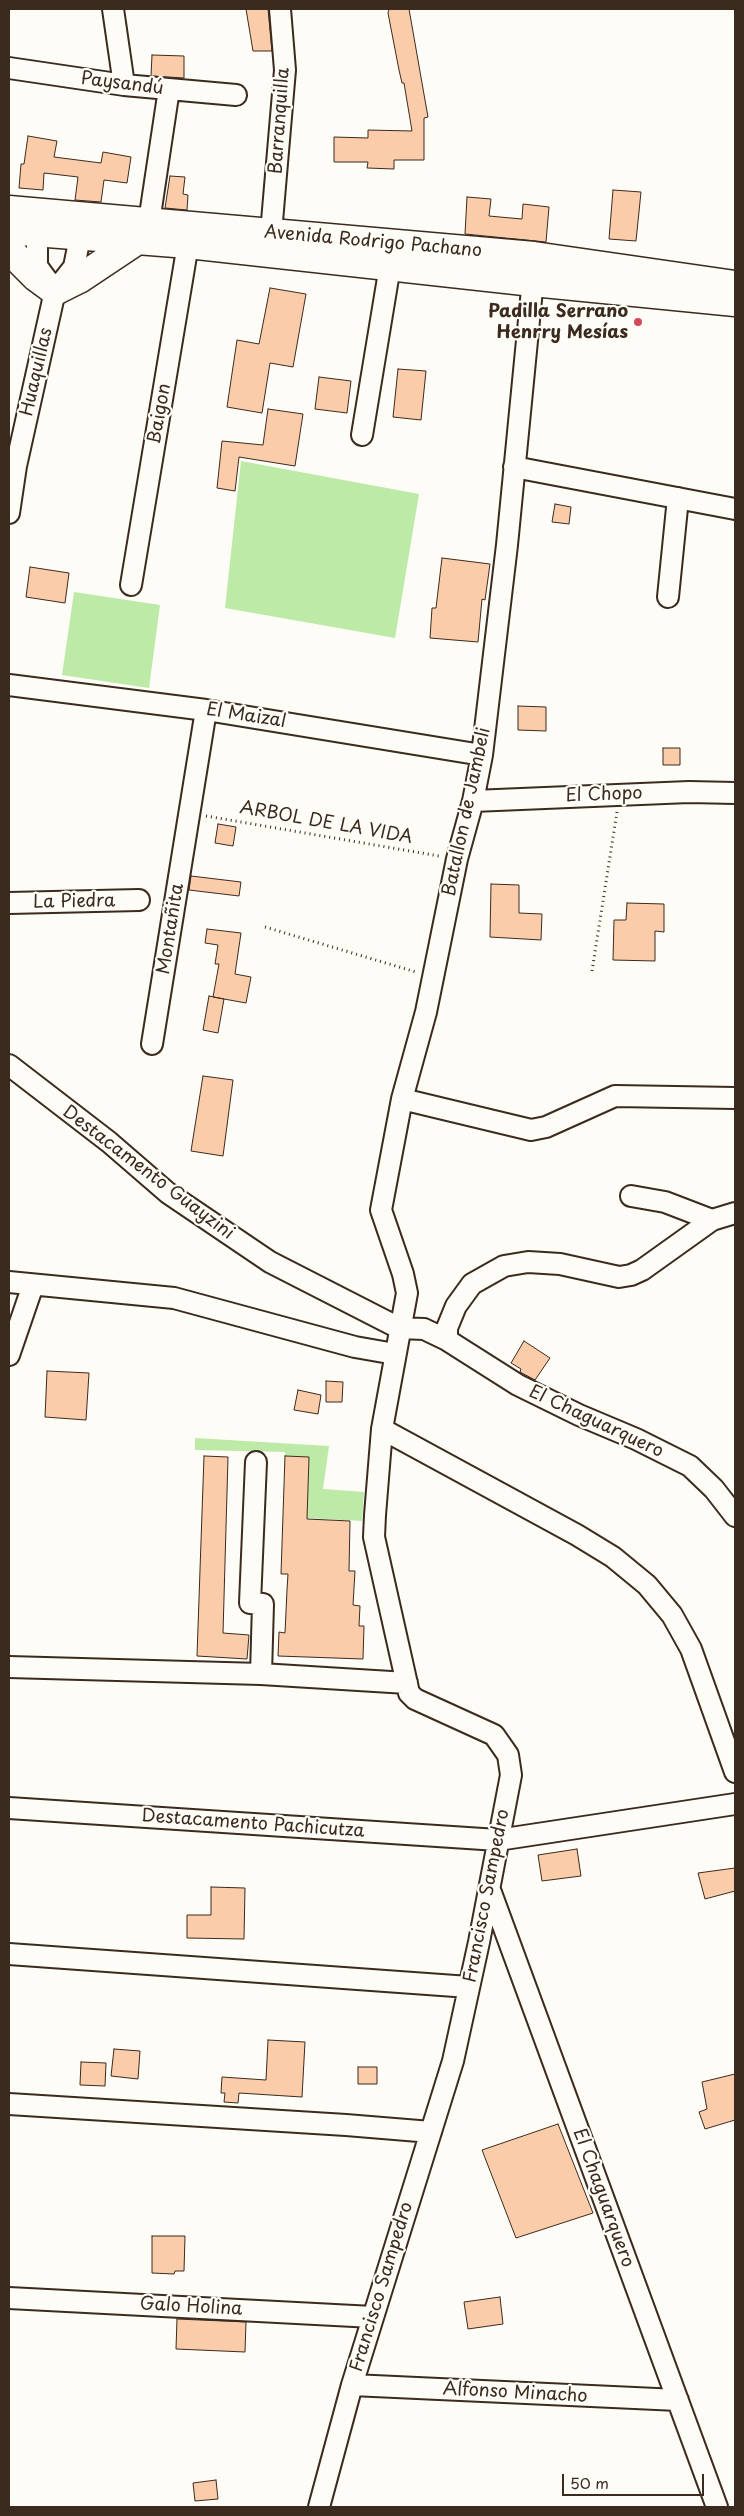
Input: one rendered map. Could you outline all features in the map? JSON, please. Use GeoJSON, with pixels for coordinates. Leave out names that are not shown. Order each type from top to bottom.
{"type":"FeatureCollection","features":[{"type":"Feature","properties":{"kind":"main road","name":"Avenida Rodrigo Pachano"},"geometry":{"type":"LineString","coordinates":[[9,210],[36,223]]}},
{"type":"Feature","properties":{"kind":"main road","name":"Avenida Rodrigo Pachano"},"geometry":{"type":"LineString","coordinates":[[9,230],[36,223],[142,232],[271,233],[534,269],[735,302]]}},
{"type":"Feature","properties":{"kind":"main road","name":"Avenida Rodrigo Pachano"},"geometry":{"type":"LineString","coordinates":[[142,232],[188,244],[390,266],[534,269],[735,285]]}},
{"type":"Feature","properties":{"kind":"main road"},"geometry":{"type":"LineString","coordinates":[[9,250],[36,277],[55,290],[79,279],[142,232]]}},
{"type":"Feature","properties":{"kind":"street"},"geometry":{"type":"LineString","coordinates":[[113,9],[124,86]]}},
{"type":"Feature","properties":{"kind":"street","name":"Barranquilla"},"geometry":{"type":"LineString","coordinates":[[271,233],[285,70],[280,9]]}},
{"type":"Feature","properties":{"kind":"street","name":"Paysandú"},"geometry":{"type":"LineString","coordinates":[[9,68],[124,86],[236,95]]}},
{"type":"Feature","properties":{"kind":"street"},"geometry":{"type":"LineString","coordinates":[[142,232],[168,89]]}},
{"type":"Feature","properties":{"kind":"street"},"geometry":{"type":"LineString","coordinates":[[36,223],[37,266],[55,290],[74,267],[82,227]]}},
{"type":"Feature","properties":{"kind":"street","name":"Baigon"},"geometry":{"type":"LineString","coordinates":[[131,585],[188,244]]}},
{"type":"Feature","properties":{"kind":"street"},"geometry":{"type":"LineString","coordinates":[[362,436],[390,266]]}},
{"type":"Feature","properties":{"kind":"street","name":"Batallon de Jambeli"},"geometry":{"type":"LineString","coordinates":[[399,1328],[405,1311],[407,1293],[403,1274],[381,1210],[402,1099],[434,977],[457,859],[473,801],[482,755],[534,269]]}},
{"type":"Feature","properties":{"kind":"street","name":"Huaquillas"},"geometry":{"type":"LineString","coordinates":[[9,513],[12,467],[55,290]]}},
{"type":"Feature","properties":{"kind":"street"},"geometry":{"type":"LineString","coordinates":[[514,468],[735,509]]}},
{"type":"Feature","properties":{"kind":"street"},"geometry":{"type":"LineString","coordinates":[[668,598],[678,498]]}},
{"type":"Feature","properties":{"kind":"street","name":"El Maizal"},"geometry":{"type":"LineString","coordinates":[[9,686],[206,710],[482,755]]}},
{"type":"Feature","properties":{"kind":"street","name":"Montañita"},"geometry":{"type":"LineString","coordinates":[[152,1044],[206,710]]}},
{"type":"Feature","properties":{"kind":"street","name":"El Chopo"},"geometry":{"type":"LineString","coordinates":[[473,801],[620,794],[735,793]]}},
{"type":"Feature","properties":{"kind":"street","name":"La Piedra"},"geometry":{"type":"LineString","coordinates":[[9,903],[139,900]]}},
{"type":"Feature","properties":{"kind":"street","name":"Destacamento Guayzini"},"geometry":{"type":"LineString","coordinates":[[9,1065],[109,1142],[168,1193],[227,1235],[278,1266],[399,1328]]}},
{"type":"Feature","properties":{"kind":"street"},"geometry":{"type":"LineString","coordinates":[[402,1099],[530,1130],[546,1127],[615,1096],[735,1098]]}},
{"type":"Feature","properties":{"kind":"street"},"geometry":{"type":"LineString","coordinates":[[631,1196],[665,1202],[712,1220]]}},
{"type":"Feature","properties":{"kind":"street"},"geometry":{"type":"LineString","coordinates":[[447,1340],[447,1328],[456,1306],[472,1284],[504,1266],[528,1262],[560,1264],[619,1277],[631,1275],[642,1270],[712,1220],[735,1213]]}},
{"type":"Feature","properties":{"kind":"street"},"geometry":{"type":"LineString","coordinates":[[9,1282],[174,1298],[355,1347],[395,1354]]}},
{"type":"Feature","properties":{"kind":"street"},"geometry":{"type":"LineString","coordinates":[[9,1355],[33,1285]]}},
{"type":"Feature","properties":{"kind":"street","name":"El Chaguarquero"},"geometry":{"type":"LineString","coordinates":[[399,1328],[424,1329],[447,1340],[518,1386],[578,1415],[636,1439],[690,1466],[714,1489],[735,1516]]}},
{"type":"Feature","properties":{"kind":"street","name":"Francisco Sampedro"},"geometry":{"type":"LineString","coordinates":[[319,2507],[352,2386],[453,2061],[490,1888],[511,1775],[508,1755],[498,1738],[490,1731],[415,1699],[409,1693],[374,1537],[382,1429],[399,1328]]}},
{"type":"Feature","properties":{"kind":"street"},"geometry":{"type":"LineString","coordinates":[[382,1429],[577,1535],[612,1557],[647,1585],[672,1615],[691,1649],[735,1772]]}},
{"type":"Feature","properties":{"kind":"street"},"geometry":{"type":"LineString","coordinates":[[256,1462],[250,1603],[262,1604],[261,1674]]}},
{"type":"Feature","properties":{"kind":"street"},"geometry":{"type":"LineString","coordinates":[[9,1667],[261,1674],[407,1683]]}},
{"type":"Feature","properties":{"kind":"street","name":"Destacamento Pachicutza"},"geometry":{"type":"LineString","coordinates":[[9,1808],[498,1840],[735,1804]]}},
{"type":"Feature","properties":{"kind":"street","name":"El Chaguarquero"},"geometry":{"type":"LineString","coordinates":[[490,1888],[717,2507]]}},
{"type":"Feature","properties":{"kind":"street"},"geometry":{"type":"LineString","coordinates":[[9,1954],[469,1988]]}},
{"type":"Feature","properties":{"kind":"street"},"geometry":{"type":"LineString","coordinates":[[9,2104],[431,2132]]}},
{"type":"Feature","properties":{"kind":"street","name":"Galo Holina"},"geometry":{"type":"LineString","coordinates":[[9,2298],[373,2317]]}},
{"type":"Feature","properties":{"kind":"street","name":"Alfonso Minacho"},"geometry":{"type":"LineString","coordinates":[[352,2386],[678,2400]]}},
{"type":"Feature","properties":{"kind":"path"},"geometry":{"type":"LineString","coordinates":[[592,971],[620,794]]}},
{"type":"Feature","properties":{"kind":"path","name":"ARBOL DE LA VIDA"},"geometry":{"type":"LineString","coordinates":[[190,814],[457,859]]}},
{"type":"Feature","properties":{"kind":"path"},"geometry":{"type":"LineString","coordinates":[[265,927],[434,977]]}},
{"type":"Feature","properties":{"kind":"green space"},"geometry":{"type":"Polygon","coordinates":[[[241,461],[419,494],[395,638],[225,608],[241,461]]]}},
{"type":"Feature","properties":{"kind":"green space"},"geometry":{"type":"Polygon","coordinates":[[[74,592],[160,605],[149,688],[62,675],[74,592]]]}},
{"type":"Feature","properties":{"kind":"green space"},"geometry":{"type":"Polygon","coordinates":[[[195,1438],[329,1446],[323,1489],[364,1492],[362,1521],[307,1518],[309,1457],[285,1456],[285,1452],[195,1450],[195,1438]]]}},
{"type":"Feature","properties":{"kind":"building"},"geometry":{"type":"Polygon","coordinates":[[[246,9],[268,9],[272,51],[253,51],[246,9]]]}},
{"type":"Feature","properties":{"kind":"building"},"geometry":{"type":"Polygon","coordinates":[[[389,9],[409,9],[428,117],[424,118],[424,160],[394,160],[394,169],[367,168],[368,162],[334,162],[334,137],[368,138],[368,130],[412,131],[404,83],[402,83],[399,70],[388,13],[389,9]]]}},
{"type":"Feature","properties":{"kind":"building"},"geometry":{"type":"Polygon","coordinates":[[[152,55],[184,56],[184,78],[151,76],[152,55]]]}},
{"type":"Feature","properties":{"kind":"building"},"geometry":{"type":"Polygon","coordinates":[[[28,136],[57,141],[54,157],[101,163],[103,152],[131,157],[127,183],[104,180],[101,202],[75,200],[78,177],[44,173],[43,190],[19,188],[21,164],[24,164],[28,136]]]}},
{"type":"Feature","properties":{"kind":"building"},"geometry":{"type":"Polygon","coordinates":[[[170,176],[185,177],[183,194],[188,195],[187,210],[165,208],[170,176]]]}},
{"type":"Feature","properties":{"kind":"building"},"geometry":{"type":"Polygon","coordinates":[[[613,190],[641,192],[636,241],[609,239],[613,190]]]}},
{"type":"Feature","properties":{"kind":"building"},"geometry":{"type":"Polygon","coordinates":[[[467,197],[491,199],[489,216],[522,219],[523,204],[549,207],[546,242],[465,234],[467,197]]]}},
{"type":"Feature","properties":{"kind":"building"},"geometry":{"type":"Polygon","coordinates":[[[270,288],[306,294],[293,367],[270,363],[262,413],[227,407],[237,340],[259,344],[270,288]]]}},
{"type":"Feature","properties":{"kind":"building"},"geometry":{"type":"Polygon","coordinates":[[[398,369],[426,371],[421,420],[393,417],[398,369]]]}},
{"type":"Feature","properties":{"kind":"building"},"geometry":{"type":"Polygon","coordinates":[[[319,377],[351,381],[347,413],[315,409],[319,377]]]}},
{"type":"Feature","properties":{"kind":"building"},"geometry":{"type":"Polygon","coordinates":[[[268,409],[303,414],[295,466],[239,457],[235,491],[217,488],[222,441],[263,445],[268,409]]]}},
{"type":"Feature","properties":{"kind":"building"},"geometry":{"type":"Polygon","coordinates":[[[555,504],[571,507],[569,524],[552,522],[555,504]]]}},
{"type":"Feature","properties":{"kind":"building"},"geometry":{"type":"Polygon","coordinates":[[[442,558],[490,564],[485,600],[482,599],[478,642],[430,638],[432,608],[436,608],[442,558]]]}},
{"type":"Feature","properties":{"kind":"building"},"geometry":{"type":"Polygon","coordinates":[[[30,567],[69,573],[65,603],[26,597],[30,567]]]}},
{"type":"Feature","properties":{"kind":"building"},"geometry":{"type":"Polygon","coordinates":[[[518,706],[546,707],[546,731],[518,730],[518,706]]]}},
{"type":"Feature","properties":{"kind":"building"},"geometry":{"type":"Polygon","coordinates":[[[663,748],[680,748],[680,765],[663,765],[663,748]]]}},
{"type":"Feature","properties":{"kind":"building"},"geometry":{"type":"Polygon","coordinates":[[[218,824],[236,827],[233,846],[215,843],[218,824]]]}},
{"type":"Feature","properties":{"kind":"building"},"geometry":{"type":"Polygon","coordinates":[[[191,876],[241,882],[239,896],[189,890],[191,876]]]}},
{"type":"Feature","properties":{"kind":"building"},"geometry":{"type":"Polygon","coordinates":[[[491,884],[519,885],[519,913],[542,914],[541,940],[490,937],[491,884]]]}},
{"type":"Feature","properties":{"kind":"building"},"geometry":{"type":"Polygon","coordinates":[[[627,903],[664,904],[664,932],[655,931],[655,961],[613,960],[614,920],[626,920],[627,903]]]}},
{"type":"Feature","properties":{"kind":"building"},"geometry":{"type":"Polygon","coordinates":[[[207,929],[241,933],[235,974],[251,977],[246,1003],[213,997],[219,964],[215,964],[218,945],[205,943],[207,929]]]}},
{"type":"Feature","properties":{"kind":"building"},"geometry":{"type":"Polygon","coordinates":[[[209,996],[224,999],[218,1033],[203,1030],[209,996]]]}},
{"type":"Feature","properties":{"kind":"building"},"geometry":{"type":"Polygon","coordinates":[[[203,1076],[233,1080],[223,1156],[191,1151],[203,1076]]]}},
{"type":"Feature","properties":{"kind":"building"},"geometry":{"type":"Polygon","coordinates":[[[524,1341],[550,1358],[535,1380],[520,1372],[521,1369],[511,1363],[524,1341]]]}},
{"type":"Feature","properties":{"kind":"building"},"geometry":{"type":"Polygon","coordinates":[[[47,1371],[89,1373],[86,1420],[45,1417],[47,1371]]]}},
{"type":"Feature","properties":{"kind":"building"},"geometry":{"type":"Polygon","coordinates":[[[326,1381],[343,1382],[342,1402],[326,1402],[326,1381]]]}},
{"type":"Feature","properties":{"kind":"building"},"geometry":{"type":"Polygon","coordinates":[[[298,1390],[321,1395],[318,1414],[294,1410],[298,1390]]]}},
{"type":"Feature","properties":{"kind":"building"},"geometry":{"type":"Polygon","coordinates":[[[204,1456],[228,1457],[223,1633],[249,1635],[247,1659],[197,1656],[204,1456]]]}},
{"type":"Feature","properties":{"kind":"building"},"geometry":{"type":"Polygon","coordinates":[[[285,1456],[309,1457],[307,1519],[350,1521],[349,1571],[355,1571],[353,1605],[360,1606],[359,1626],[364,1626],[363,1659],[278,1656],[279,1632],[285,1633],[288,1574],[281,1574],[285,1456]]]}},
{"type":"Feature","properties":{"kind":"building"},"geometry":{"type":"Polygon","coordinates":[[[577,1849],[581,1876],[542,1881],[538,1855],[577,1849]]]}},
{"type":"Feature","properties":{"kind":"building"},"geometry":{"type":"Polygon","coordinates":[[[735,1868],[735,1891],[705,1899],[698,1873],[735,1868]]]}},
{"type":"Feature","properties":{"kind":"building"},"geometry":{"type":"Polygon","coordinates":[[[211,1887],[245,1888],[244,1939],[187,1938],[187,1915],[211,1915],[211,1887]]]}},
{"type":"Feature","properties":{"kind":"building"},"geometry":{"type":"Polygon","coordinates":[[[268,2040],[305,2042],[302,2097],[239,2093],[238,2103],[224,2102],[225,2093],[221,2093],[222,2077],[266,2080],[268,2040]]]}},
{"type":"Feature","properties":{"kind":"building"},"geometry":{"type":"Polygon","coordinates":[[[114,2049],[140,2051],[138,2079],[111,2076],[114,2049]]]}},
{"type":"Feature","properties":{"kind":"building"},"geometry":{"type":"Polygon","coordinates":[[[81,2062],[106,2063],[105,2086],[80,2085],[81,2062]]]}},
{"type":"Feature","properties":{"kind":"building"},"geometry":{"type":"Polygon","coordinates":[[[358,2067],[377,2067],[377,2084],[358,2084],[358,2067]]]}},
{"type":"Feature","properties":{"kind":"building"},"geometry":{"type":"Polygon","coordinates":[[[735,2074],[735,2120],[705,2129],[699,2112],[707,2109],[702,2082],[735,2074]]]}},
{"type":"Feature","properties":{"kind":"building"},"geometry":{"type":"Polygon","coordinates":[[[558,2124],[593,2213],[516,2238],[482,2150],[558,2124]]]}},
{"type":"Feature","properties":{"kind":"building"},"geometry":{"type":"Polygon","coordinates":[[[152,2236],[185,2236],[184,2271],[175,2271],[174,2274],[152,2273],[152,2236]]]}},
{"type":"Feature","properties":{"kind":"building"},"geometry":{"type":"Polygon","coordinates":[[[500,2297],[503,2324],[468,2329],[464,2302],[500,2297]]]}},
{"type":"Feature","properties":{"kind":"building"},"geometry":{"type":"Polygon","coordinates":[[[177,2319],[246,2322],[245,2352],[176,2349],[177,2319]]]}},
{"type":"Feature","properties":{"kind":"building"},"geometry":{"type":"Polygon","coordinates":[[[216,2480],[218,2499],[195,2501],[193,2483],[216,2480]]]}},
{"type":"Feature","properties":{"kind":"place","name":"Padilla Serrano Henrry Mesías"},"geometry":{"type":"Point","coordinates":[638,322]}}]}
